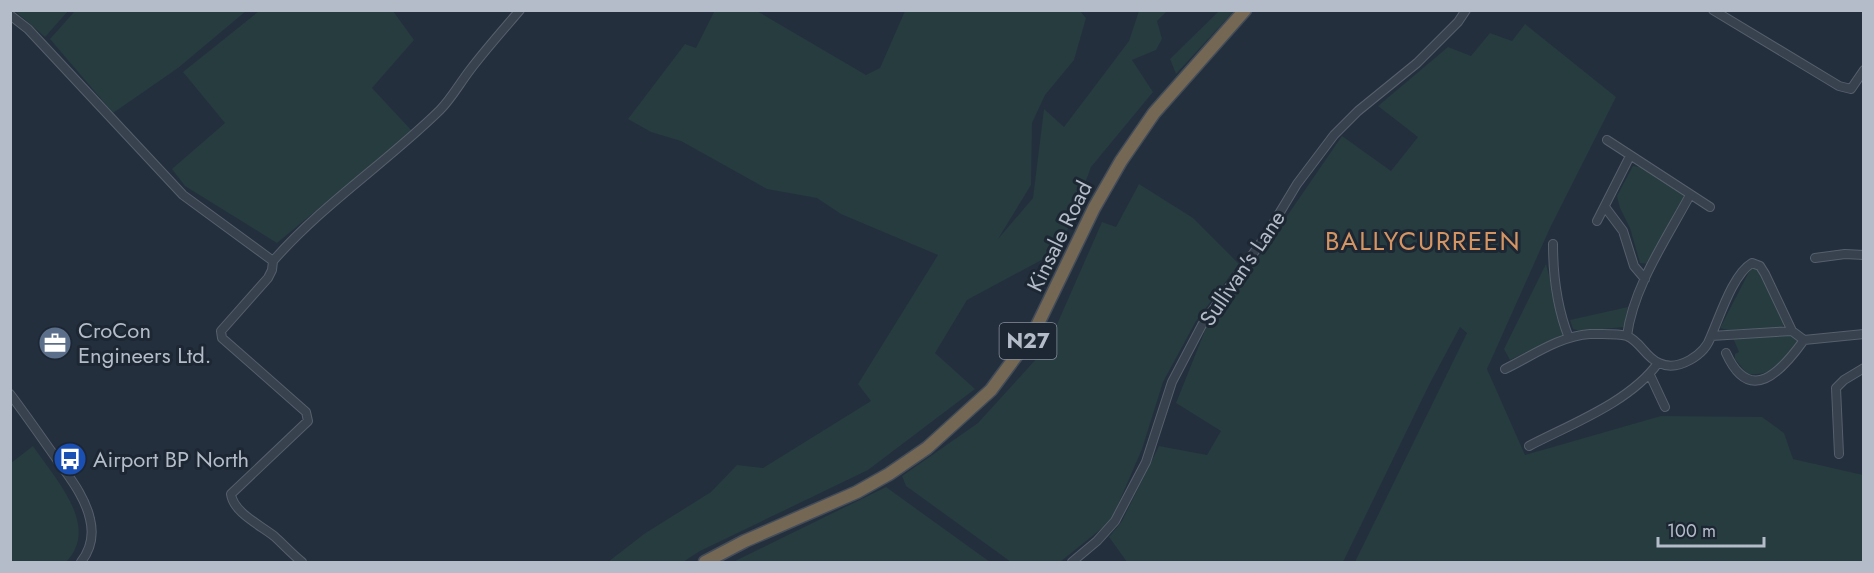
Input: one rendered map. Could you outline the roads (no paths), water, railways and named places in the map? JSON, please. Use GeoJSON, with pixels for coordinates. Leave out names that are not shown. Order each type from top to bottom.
{"type":"FeatureCollection","features":[{"type":"Feature","properties":{"kind":"highway","name":"Kinsale Road"},"geometry":{"type":"LineString","coordinates":[[705,562],[889,474],[927,448],[991,390],[1034,332],[1094,208],[1121,160],[1154,113],[1245,10]]}},
{"type":"Feature","properties":{"kind":"street"},"geometry":{"type":"LineString","coordinates":[[302,562],[248,518],[232,501],[231,494],[257,467],[303,427],[308,421],[306,412],[222,338],[221,331],[268,278],[273,261],[286,246],[335,200],[395,151],[442,108],[483,53],[520,10]]}},
{"type":"Feature","properties":{"kind":"street","name":"Sullivan's Lane"},"geometry":{"type":"LineString","coordinates":[[1072,562],[1097,541],[1115,521],[1146,462],[1172,382],[1202,325],[1265,237],[1298,184],[1334,135],[1358,111],[1417,63],[1458,22],[1466,10]]}},
{"type":"Feature","properties":{"kind":"street"},"geometry":{"type":"LineString","coordinates":[[1713,10],[1839,86],[1851,88],[1863,70]]}},
{"type":"Feature","properties":{"kind":"street"},"geometry":{"type":"LineString","coordinates":[[10,15],[28,29],[183,195],[273,261]]}},
{"type":"Feature","properties":{"kind":"street"},"geometry":{"type":"LineString","coordinates":[[1607,140],[1710,207]]}},
{"type":"Feature","properties":{"kind":"street"},"geometry":{"type":"LineString","coordinates":[[1597,221],[1630,156]]}},
{"type":"Feature","properties":{"kind":"street"},"geometry":{"type":"LineString","coordinates":[[1627,336],[1629,321],[1645,279],[1690,195]]}},
{"type":"Feature","properties":{"kind":"street"},"geometry":{"type":"LineString","coordinates":[[1605,207],[1623,231],[1634,266],[1645,279]]}},
{"type":"Feature","properties":{"kind":"street"},"geometry":{"type":"LineString","coordinates":[[1553,244],[1553,271],[1563,321],[1569,338]]}},
{"type":"Feature","properties":{"kind":"street"},"geometry":{"type":"LineString","coordinates":[[1815,258],[1863,255]]}},
{"type":"Feature","properties":{"kind":"street"},"geometry":{"type":"LineString","coordinates":[[1505,369],[1569,338],[1592,334],[1627,336],[1658,363],[1669,365],[1688,362],[1709,343],[1736,281],[1746,267],[1752,263],[1760,266],[1766,274],[1792,331],[1804,340],[1863,334]]}},
{"type":"Feature","properties":{"kind":"street"},"geometry":{"type":"LineString","coordinates":[[1711,336],[1792,331]]}},
{"type":"Feature","properties":{"kind":"street"},"geometry":{"type":"LineString","coordinates":[[1726,353],[1733,368],[1740,376],[1755,381],[1770,377],[1804,340]]}},
{"type":"Feature","properties":{"kind":"street"},"geometry":{"type":"LineString","coordinates":[[1529,446],[1630,393],[1650,375],[1658,363]]}},
{"type":"Feature","properties":{"kind":"street"},"geometry":{"type":"LineString","coordinates":[[1839,454],[1836,388],[1863,368]]}},
{"type":"Feature","properties":{"kind":"street"},"geometry":{"type":"LineString","coordinates":[[1650,375],[1665,407]]}},
{"type":"Feature","properties":{"kind":"street"},"geometry":{"type":"LineString","coordinates":[[10,394],[84,501],[92,536],[89,551],[81,562]]}},
{"type":"Feature","properties":{"kind":"street"},"geometry":{"type":"LineString","coordinates":[[306,416],[316,413]]}},
{"type":"Feature","properties":{"kind":"place","name":"CroCon Engineers Ltd."},"geometry":{"type":"Point","coordinates":[55,343]}},
{"type":"Feature","properties":{"kind":"place","name":"Airport BP North"},"geometry":{"type":"Point","coordinates":[70,459]}},
{"type":"Feature","properties":{"kind":"district","name":"BALLYCURREEN"},"geometry":{"type":"Point","coordinates":[1423,241]}}]}
